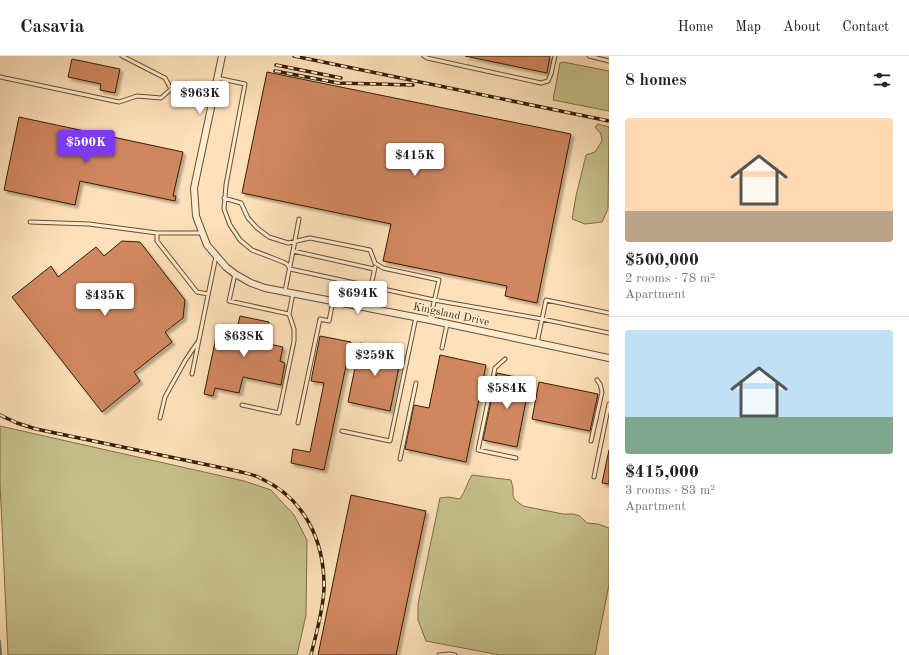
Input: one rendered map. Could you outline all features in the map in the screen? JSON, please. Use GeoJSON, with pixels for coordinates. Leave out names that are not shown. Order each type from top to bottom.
{"type":"FeatureCollection","features":[{"type":"Feature","properties":{"kind":"street","name":"Kingsland Drive"},"geometry":{"type":"LineString","coordinates":[[222,56],[194,188],[196,216],[207,245],[235,274],[251,283],[293,293],[416,317],[609,358]]}},
{"type":"Feature","properties":{"kind":"lane"},"geometry":{"type":"LineString","coordinates":[[122,56],[165,78],[171,89]]}},
{"type":"Feature","properties":{"kind":"lane"},"geometry":{"type":"LineString","coordinates":[[424,56],[427,58],[436,58],[541,83],[548,81],[555,56]]}},
{"type":"Feature","properties":{"kind":"lane"},"geometry":{"type":"LineString","coordinates":[[589,56],[609,61]]}},
{"type":"Feature","properties":{"kind":"lane"},"geometry":{"type":"LineString","coordinates":[[0,77],[120,102],[137,96],[161,98],[171,89]]}},
{"type":"Feature","properties":{"kind":"lane"},"geometry":{"type":"LineString","coordinates":[[218,78],[245,84],[226,185],[224,209],[230,225],[240,240],[252,250],[283,262],[287,264],[290,269],[434,300],[542,319],[609,333]]}},
{"type":"Feature","properties":{"kind":"lane"},"geometry":{"type":"LineString","coordinates":[[171,89],[213,96]]}},
{"type":"Feature","properties":{"kind":"lane"},"geometry":{"type":"LineString","coordinates":[[224,198],[241,203],[248,218],[257,228],[269,237],[288,243],[310,238],[370,250],[376,263],[383,268],[438,280],[430,320]]}},
{"type":"Feature","properties":{"kind":"lane"},"geometry":{"type":"LineString","coordinates":[[285,291],[299,219]]}},
{"type":"Feature","properties":{"kind":"lane"},"geometry":{"type":"LineString","coordinates":[[30,222],[89,224],[157,233],[202,233]]}},
{"type":"Feature","properties":{"kind":"lane"},"geometry":{"type":"LineString","coordinates":[[157,233],[157,241],[197,292],[208,294]]}},
{"type":"Feature","properties":{"kind":"lane"},"geometry":{"type":"LineString","coordinates":[[293,252],[374,269]]}},
{"type":"Feature","properties":{"kind":"lane"},"geometry":{"type":"LineString","coordinates":[[192,374],[216,256]]}},
{"type":"Feature","properties":{"kind":"lane"},"geometry":{"type":"LineString","coordinates":[[371,286],[376,263]]}},
{"type":"Feature","properties":{"kind":"lane"},"geometry":{"type":"LineString","coordinates":[[235,274],[229,301],[289,314]]}},
{"type":"Feature","properties":{"kind":"lane"},"geometry":{"type":"LineString","coordinates":[[242,405],[279,412],[294,341],[294,329],[289,314],[293,293]]}},
{"type":"Feature","properties":{"kind":"lane"},"geometry":{"type":"LineString","coordinates":[[536,343],[546,300],[609,312]]}},
{"type":"Feature","properties":{"kind":"lane"},"geometry":{"type":"LineString","coordinates":[[298,423],[320,319],[329,321],[333,301]]}},
{"type":"Feature","properties":{"kind":"lane"},"geometry":{"type":"LineString","coordinates":[[342,431],[390,441],[416,317]]}},
{"type":"Feature","properties":{"kind":"lane"},"geometry":{"type":"LineString","coordinates":[[442,348],[447,324]]}},
{"type":"Feature","properties":{"kind":"lane"},"geometry":{"type":"LineString","coordinates":[[160,418],[165,397],[185,360],[198,342]]}},
{"type":"Feature","properties":{"kind":"lane"},"geometry":{"type":"LineString","coordinates":[[505,359],[495,368],[478,450],[516,458]]}},
{"type":"Feature","properties":{"kind":"lane"},"geometry":{"type":"LineString","coordinates":[[591,441],[602,392],[600,384],[597,380]]}},
{"type":"Feature","properties":{"kind":"lane"},"geometry":{"type":"LineString","coordinates":[[400,459],[416,383]]}},
{"type":"Feature","properties":{"kind":"lane"},"geometry":{"type":"LineString","coordinates":[[594,477],[609,404]]}},
{"type":"Feature","properties":{"kind":"lane"},"geometry":{"type":"LineString","coordinates":[[439,655],[455,655]]}},
{"type":"Feature","properties":{"kind":"shaded area"},"geometry":{"type":"Polygon","coordinates":[[[563,62],[609,71],[609,111],[553,100],[560,63],[563,62]]]}},
{"type":"Feature","properties":{"kind":"shaded area"},"geometry":{"type":"Polygon","coordinates":[[[598,124],[609,127],[608,209],[602,222],[585,224],[572,219],[586,155],[595,152],[602,141],[601,134],[595,127],[598,124]]]}},
{"type":"Feature","properties":{"kind":"shaded area"},"geometry":{"type":"Polygon","coordinates":[[[0,426],[244,481],[271,490],[294,515],[307,540],[306,615],[297,655],[8,655],[0,483],[0,426]]]}},
{"type":"Feature","properties":{"kind":"shaded area"},"geometry":{"type":"Polygon","coordinates":[[[472,475],[511,480],[513,496],[515,500],[523,506],[563,514],[574,514],[580,516],[587,523],[598,524],[609,528],[609,585],[595,655],[500,655],[426,641],[418,620],[418,604],[440,498],[448,497],[460,499],[472,475]]]}},
{"type":"Feature","properties":{"kind":"building"},"geometry":{"type":"Polygon","coordinates":[[[465,56],[550,56],[547,73],[465,56]]]}},
{"type":"Feature","properties":{"kind":"building"},"geometry":{"type":"Polygon","coordinates":[[[72,59],[120,69],[115,93],[100,90],[101,84],[68,77],[72,59]]]}},
{"type":"Feature","properties":{"kind":"building"},"geometry":{"type":"Polygon","coordinates":[[[267,72],[571,134],[537,303],[505,296],[507,286],[383,261],[391,224],[242,193],[267,72]]]}},
{"type":"Feature","properties":{"kind":"building"},"geometry":{"type":"Polygon","coordinates":[[[19,117],[183,152],[173,196],[176,196],[175,201],[80,181],[75,205],[4,190],[19,117]]]}},
{"type":"Feature","properties":{"kind":"building"},"geometry":{"type":"Polygon","coordinates":[[[122,241],[140,242],[185,300],[183,318],[165,332],[172,342],[134,372],[140,381],[102,412],[12,297],[51,266],[58,277],[96,247],[104,256],[122,241]]]}},
{"type":"Feature","properties":{"kind":"building"},"geometry":{"type":"Polygon","coordinates":[[[240,316],[269,322],[265,343],[283,347],[280,361],[285,363],[281,385],[243,377],[239,393],[215,388],[213,396],[204,394],[217,333],[235,337],[240,316]]]}},
{"type":"Feature","properties":{"kind":"building"},"geometry":{"type":"Polygon","coordinates":[[[320,336],[351,342],[324,470],[291,463],[293,449],[310,452],[324,383],[311,381],[320,336]]]}},
{"type":"Feature","properties":{"kind":"building"},"geometry":{"type":"Polygon","coordinates":[[[360,343],[402,352],[390,411],[348,402],[360,343]]]}},
{"type":"Feature","properties":{"kind":"building"},"geometry":{"type":"Polygon","coordinates":[[[440,355],[486,365],[466,462],[405,449],[414,405],[429,408],[440,355]]]}},
{"type":"Feature","properties":{"kind":"building"},"geometry":{"type":"Polygon","coordinates":[[[497,373],[530,380],[517,447],[483,440],[497,373]]]}},
{"type":"Feature","properties":{"kind":"building"},"geometry":{"type":"Polygon","coordinates":[[[539,382],[598,394],[590,431],[532,419],[539,382]]]}},
{"type":"Feature","properties":{"kind":"building"},"geometry":{"type":"Polygon","coordinates":[[[609,450],[609,484],[602,483],[609,450]]]}},
{"type":"Feature","properties":{"kind":"building"},"geometry":{"type":"Polygon","coordinates":[[[351,495],[426,511],[396,655],[318,655],[351,495]]]}},
{"type":"Feature","properties":{"kind":"waterway"},"geometry":{"type":"LineString","coordinates":[[0,641],[1,655]]}},
{"type":"Feature","properties":{"kind":"railway"},"geometry":{"type":"LineString","coordinates":[[294,56],[609,121]]}},
{"type":"Feature","properties":{"kind":"railway"},"geometry":{"type":"LineString","coordinates":[[276,65],[341,78]]}},
{"type":"Feature","properties":{"kind":"railway"},"geometry":{"type":"LineString","coordinates":[[275,71],[338,83],[413,85]]}},
{"type":"Feature","properties":{"kind":"railway"},"geometry":{"type":"LineString","coordinates":[[0,415],[17,423],[36,429],[248,474],[276,487],[289,497],[309,523],[316,538],[321,555],[324,589],[319,622],[311,655]]}}]}
